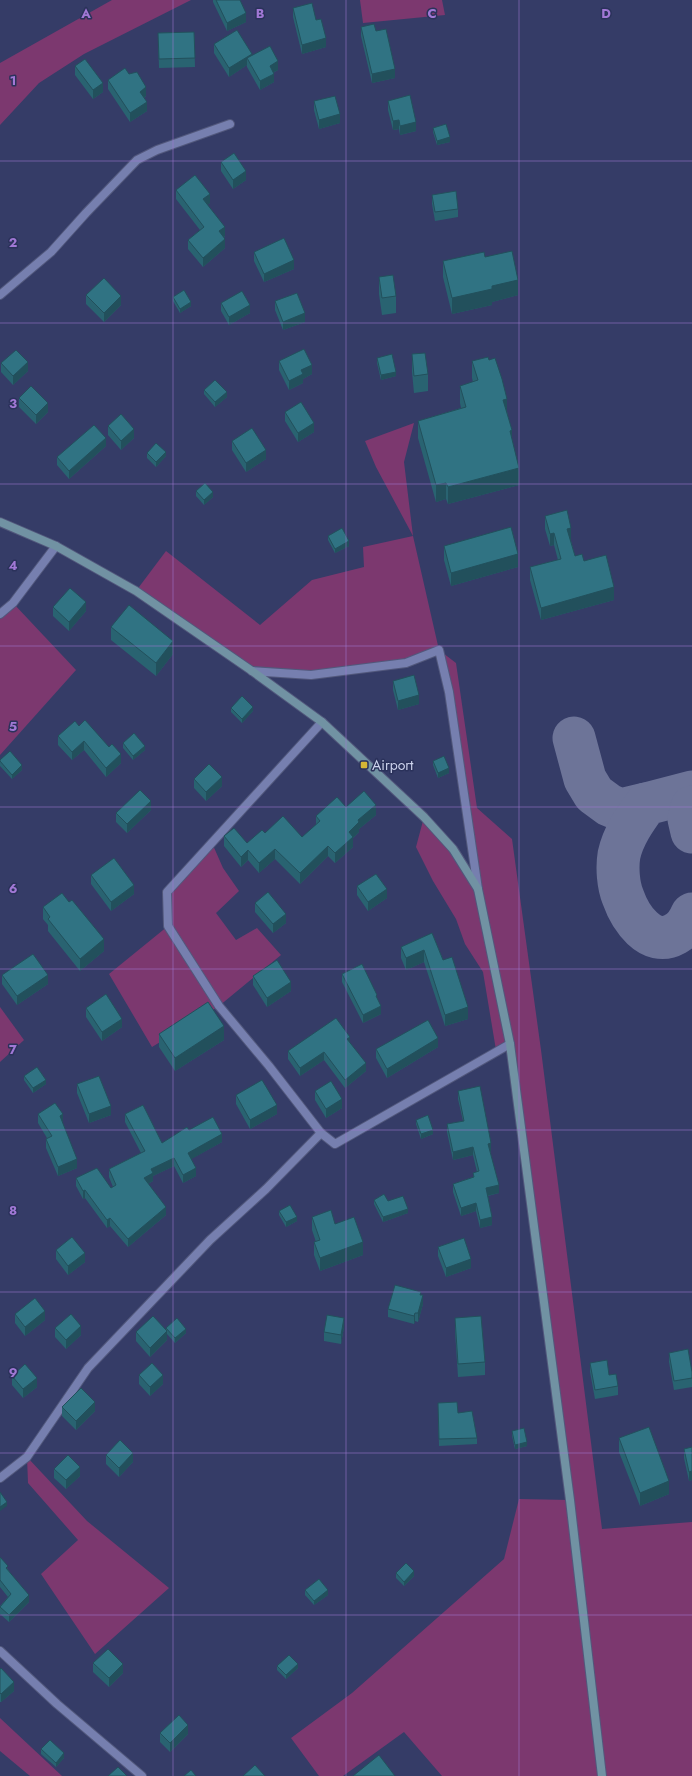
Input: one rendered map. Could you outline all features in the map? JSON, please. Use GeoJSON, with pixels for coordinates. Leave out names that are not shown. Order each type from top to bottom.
{"type":"FeatureCollection","features":[{"type":"Feature","properties":{"kind":"main road"},"geometry":{"type":"LineString","coordinates":[[0,522],[56,546],[136,592],[252,671],[322,722],[424,817],[453,849],[478,889],[510,1044],[570,1500],[573,1539],[602,1776]]}},
{"type":"Feature","properties":{"kind":"street"},"geometry":{"type":"LineString","coordinates":[[0,295],[51,252],[86,212],[137,160],[157,150],[230,124]]}},
{"type":"Feature","properties":{"kind":"street"},"geometry":{"type":"LineString","coordinates":[[0,614],[12,603],[56,546]]}},
{"type":"Feature","properties":{"kind":"street"},"geometry":{"type":"LineString","coordinates":[[252,671],[311,675],[406,662],[439,650],[449,692],[478,889]]}},
{"type":"Feature","properties":{"kind":"street"},"geometry":{"type":"LineString","coordinates":[[322,722],[167,892],[168,926],[219,1006],[270,1066],[321,1133],[335,1144],[510,1044]]}},
{"type":"Feature","properties":{"kind":"street"},"geometry":{"type":"LineString","coordinates":[[0,1478],[27,1457],[88,1368],[210,1240],[266,1189],[321,1133]]}},
{"type":"Feature","properties":{"kind":"street"},"geometry":{"type":"LineString","coordinates":[[0,1651],[57,1704],[142,1776]]}},
{"type":"Feature","properties":{"kind":"shaded area"},"geometry":{"type":"Polygon","coordinates":[[[112,0],[191,0],[84,54],[39,83],[0,125],[0,63],[112,0]]]}},
{"type":"Feature","properties":{"kind":"shaded area"},"geometry":{"type":"Polygon","coordinates":[[[360,0],[442,0],[445,15],[363,23],[360,0]]]}},
{"type":"Feature","properties":{"kind":"shaded area"},"geometry":{"type":"Polygon","coordinates":[[[414,423],[404,462],[413,536],[376,467],[365,441],[414,423]]]}},
{"type":"Feature","properties":{"kind":"shaded area"},"geometry":{"type":"Polygon","coordinates":[[[413,536],[439,650],[456,663],[477,808],[512,839],[541,1050],[602,1529],[692,1522],[692,1776],[442,1776],[404,1732],[343,1776],[319,1776],[291,1738],[352,1693],[504,1559],[519,1499],[570,1500],[510,1044],[496,1050],[483,972],[465,944],[456,919],[433,881],[416,847],[424,817],[453,849],[477,887],[439,651],[406,663],[311,675],[252,671],[136,591],[166,551],[260,625],[312,580],[364,567],[363,547],[413,536]]]}},
{"type":"Feature","properties":{"kind":"shaded area"},"geometry":{"type":"Polygon","coordinates":[[[13,603],[76,670],[0,755],[0,614],[13,603]]]}},
{"type":"Feature","properties":{"kind":"shaded area"},"geometry":{"type":"Polygon","coordinates":[[[212,843],[223,868],[239,891],[216,913],[236,940],[257,928],[281,955],[219,1006],[152,1047],[109,974],[168,926],[167,892],[212,843]]]}},
{"type":"Feature","properties":{"kind":"shaded area"},"geometry":{"type":"Polygon","coordinates":[[[0,1007],[24,1040],[0,1062],[0,1007]]]}},
{"type":"Feature","properties":{"kind":"shaded area"},"geometry":{"type":"Polygon","coordinates":[[[27,1457],[87,1521],[169,1588],[95,1654],[41,1574],[78,1540],[28,1483],[27,1457]]]}},
{"type":"Feature","properties":{"kind":"shaded area"},"geometry":{"type":"Polygon","coordinates":[[[0,1718],[62,1776],[30,1776],[0,1751],[0,1718]]]}},
{"type":"Feature","properties":{"kind":"building"},"geometry":{"type":"Polygon","coordinates":[[[216,0],[240,0],[246,13],[227,23],[216,0]]]}},
{"type":"Feature","properties":{"kind":"building"},"geometry":{"type":"Polygon","coordinates":[[[312,3],[316,20],[321,19],[326,38],[302,45],[293,8],[312,3]]]}},
{"type":"Feature","properties":{"kind":"building"},"geometry":{"type":"Polygon","coordinates":[[[374,24],[376,31],[386,29],[395,69],[372,74],[361,27],[374,24]]]}},
{"type":"Feature","properties":{"kind":"building"},"geometry":{"type":"Polygon","coordinates":[[[237,30],[252,54],[229,68],[214,44],[237,30]]]}},
{"type":"Feature","properties":{"kind":"building"},"geometry":{"type":"Polygon","coordinates":[[[194,32],[195,58],[159,59],[158,33],[194,32]]]}},
{"type":"Feature","properties":{"kind":"building"},"geometry":{"type":"Polygon","coordinates":[[[270,46],[278,61],[270,66],[274,74],[260,81],[247,58],[270,46]]]}},
{"type":"Feature","properties":{"kind":"building"},"geometry":{"type":"Polygon","coordinates":[[[85,59],[103,83],[93,90],[75,66],[85,59]]]}},
{"type":"Feature","properties":{"kind":"building"},"geometry":{"type":"Polygon","coordinates":[[[125,68],[129,74],[137,72],[146,87],[140,92],[147,102],[130,113],[108,80],[125,68]]]}},
{"type":"Feature","properties":{"kind":"building"},"geometry":{"type":"Polygon","coordinates":[[[410,95],[416,122],[400,126],[399,120],[393,121],[388,101],[410,95]]]}},
{"type":"Feature","properties":{"kind":"building"},"geometry":{"type":"Polygon","coordinates":[[[335,96],[340,114],[319,120],[314,101],[335,96]]]}},
{"type":"Feature","properties":{"kind":"building"},"geometry":{"type":"Polygon","coordinates":[[[446,124],[450,137],[437,141],[433,128],[446,124]]]}},
{"type":"Feature","properties":{"kind":"building"},"geometry":{"type":"Polygon","coordinates":[[[234,153],[246,171],[233,180],[221,162],[234,153]]]}},
{"type":"Feature","properties":{"kind":"building"},"geometry":{"type":"Polygon","coordinates":[[[195,175],[210,194],[203,199],[225,227],[219,231],[225,239],[203,258],[188,240],[204,227],[176,190],[195,175]]]}},
{"type":"Feature","properties":{"kind":"building"},"geometry":{"type":"Polygon","coordinates":[[[456,191],[458,209],[435,212],[432,195],[456,191]]]}},
{"type":"Feature","properties":{"kind":"building"},"geometry":{"type":"Polygon","coordinates":[[[284,238],[294,260],[264,274],[254,252],[284,238]]]}},
{"type":"Feature","properties":{"kind":"building"},"geometry":{"type":"Polygon","coordinates":[[[512,251],[518,280],[492,286],[492,289],[452,298],[443,261],[484,252],[485,257],[512,251]]]}},
{"type":"Feature","properties":{"kind":"building"},"geometry":{"type":"Polygon","coordinates":[[[393,275],[396,296],[382,298],[379,277],[393,275]]]}},
{"type":"Feature","properties":{"kind":"building"},"geometry":{"type":"Polygon","coordinates":[[[104,278],[121,296],[104,313],[86,295],[104,278]]]}},
{"type":"Feature","properties":{"kind":"building"},"geometry":{"type":"Polygon","coordinates":[[[184,290],[191,302],[180,309],[173,297],[184,290]]]}},
{"type":"Feature","properties":{"kind":"building"},"geometry":{"type":"Polygon","coordinates":[[[242,291],[250,305],[229,317],[221,303],[242,291]]]}},
{"type":"Feature","properties":{"kind":"building"},"geometry":{"type":"Polygon","coordinates":[[[297,293],[305,313],[283,322],[275,301],[297,293]]]}},
{"type":"Feature","properties":{"kind":"building"},"geometry":{"type":"Polygon","coordinates":[[[304,349],[312,365],[301,370],[303,374],[289,381],[279,361],[304,349]]]}},
{"type":"Feature","properties":{"kind":"building"},"geometry":{"type":"Polygon","coordinates":[[[16,350],[28,362],[13,376],[1,363],[16,350]]]}},
{"type":"Feature","properties":{"kind":"building"},"geometry":{"type":"Polygon","coordinates":[[[425,353],[428,374],[414,376],[412,354],[425,353]]]}},
{"type":"Feature","properties":{"kind":"building"},"geometry":{"type":"Polygon","coordinates":[[[392,354],[396,372],[381,375],[377,358],[392,354]]]}},
{"type":"Feature","properties":{"kind":"building"},"geometry":{"type":"Polygon","coordinates":[[[488,357],[489,360],[495,358],[502,379],[507,399],[503,400],[512,430],[510,431],[519,468],[448,487],[446,483],[436,485],[418,421],[466,407],[460,386],[478,380],[472,361],[488,357]]]}},
{"type":"Feature","properties":{"kind":"building"},"geometry":{"type":"Polygon","coordinates":[[[215,380],[227,392],[215,402],[204,390],[215,380]]]}},
{"type":"Feature","properties":{"kind":"building"},"geometry":{"type":"Polygon","coordinates":[[[31,386],[48,403],[36,415],[19,398],[31,386]]]}},
{"type":"Feature","properties":{"kind":"building"},"geometry":{"type":"Polygon","coordinates":[[[301,402],[314,423],[298,433],[285,412],[301,402]]]}},
{"type":"Feature","properties":{"kind":"building"},"geometry":{"type":"Polygon","coordinates":[[[121,414],[134,429],[121,441],[108,426],[121,414]]]}},
{"type":"Feature","properties":{"kind":"building"},"geometry":{"type":"Polygon","coordinates":[[[94,425],[106,438],[69,471],[57,457],[94,425]]]}},
{"type":"Feature","properties":{"kind":"building"},"geometry":{"type":"Polygon","coordinates":[[[252,428],[266,450],[246,463],[232,441],[252,428]]]}},
{"type":"Feature","properties":{"kind":"building"},"geometry":{"type":"Polygon","coordinates":[[[156,443],[166,452],[156,462],[147,453],[156,443]]]}},
{"type":"Feature","properties":{"kind":"building"},"geometry":{"type":"Polygon","coordinates":[[[205,483],[213,492],[204,500],[196,491],[205,483]]]}},
{"type":"Feature","properties":{"kind":"building"},"geometry":{"type":"Polygon","coordinates":[[[567,510],[571,528],[567,529],[575,556],[582,554],[584,561],[606,555],[614,587],[541,608],[530,567],[561,559],[554,533],[550,534],[545,516],[567,510]]]}},
{"type":"Feature","properties":{"kind":"building"},"geometry":{"type":"Polygon","coordinates":[[[511,527],[518,554],[451,573],[444,546],[511,527]]]}},
{"type":"Feature","properties":{"kind":"building"},"geometry":{"type":"Polygon","coordinates":[[[342,528],[349,541],[335,549],[328,536],[342,528]]]}},
{"type":"Feature","properties":{"kind":"building"},"geometry":{"type":"Polygon","coordinates":[[[70,588],[86,602],[69,622],[53,607],[70,588]]]}},
{"type":"Feature","properties":{"kind":"building"},"geometry":{"type":"Polygon","coordinates":[[[129,605],[173,641],[156,663],[111,627],[129,605]]]}},
{"type":"Feature","properties":{"kind":"building"},"geometry":{"type":"Polygon","coordinates":[[[414,675],[419,695],[398,701],[393,681],[414,675]]]}},
{"type":"Feature","properties":{"kind":"building"},"geometry":{"type":"Polygon","coordinates":[[[242,696],[253,707],[242,719],[231,708],[242,696]]]}},
{"type":"Feature","properties":{"kind":"building"},"geometry":{"type":"Polygon","coordinates":[[[85,720],[109,747],[112,744],[121,754],[106,768],[84,741],[72,752],[58,736],[75,721],[79,726],[85,720]]]}},
{"type":"Feature","properties":{"kind":"building"},"geometry":{"type":"Polygon","coordinates":[[[134,733],[145,746],[133,756],[123,743],[134,733]]]}},
{"type":"Feature","properties":{"kind":"building"},"geometry":{"type":"Polygon","coordinates":[[[10,751],[22,765],[12,775],[0,761],[10,751]]]}},
{"type":"Feature","properties":{"kind":"building"},"geometry":{"type":"Polygon","coordinates":[[[444,756],[449,768],[438,773],[433,761],[444,756]]]}},
{"type":"Feature","properties":{"kind":"building"},"geometry":{"type":"Polygon","coordinates":[[[209,764],[222,777],[206,792],[194,779],[209,764]]]}},
{"type":"Feature","properties":{"kind":"building"},"geometry":{"type":"Polygon","coordinates":[[[140,790],[151,801],[127,824],[116,813],[140,790]]]}},
{"type":"Feature","properties":{"kind":"building"},"geometry":{"type":"Polygon","coordinates":[[[364,791],[376,805],[358,820],[359,822],[349,832],[353,837],[335,853],[328,846],[300,873],[275,849],[259,863],[248,850],[241,857],[224,836],[234,828],[247,843],[262,830],[265,833],[283,816],[302,837],[320,821],[316,816],[337,797],[346,807],[364,791]]]}},
{"type":"Feature","properties":{"kind":"building"},"geometry":{"type":"Polygon","coordinates":[[[114,858],[134,885],[111,902],[91,875],[114,858]]]}},
{"type":"Feature","properties":{"kind":"building"},"geometry":{"type":"Polygon","coordinates":[[[376,874],[387,889],[368,902],[357,886],[376,874]]]}},
{"type":"Feature","properties":{"kind":"building"},"geometry":{"type":"Polygon","coordinates":[[[268,892],[286,914],[273,924],[255,903],[268,892]]]}},
{"type":"Feature","properties":{"kind":"building"},"geometry":{"type":"Polygon","coordinates":[[[62,893],[69,902],[72,900],[104,939],[80,959],[48,919],[50,917],[43,907],[62,893]]]}},
{"type":"Feature","properties":{"kind":"building"},"geometry":{"type":"Polygon","coordinates":[[[432,933],[443,960],[452,957],[468,1007],[445,1015],[424,950],[406,958],[401,947],[432,933]]]}},
{"type":"Feature","properties":{"kind":"building"},"geometry":{"type":"Polygon","coordinates":[[[33,954],[48,975],[17,996],[2,975],[33,954]]]}},
{"type":"Feature","properties":{"kind":"building"},"geometry":{"type":"Polygon","coordinates":[[[277,960],[291,982],[267,998],[253,976],[277,960]]]}},
{"type":"Feature","properties":{"kind":"building"},"geometry":{"type":"Polygon","coordinates":[[[362,964],[381,1006],[363,1015],[342,974],[362,964]]]}},
{"type":"Feature","properties":{"kind":"building"},"geometry":{"type":"Polygon","coordinates":[[[106,994],[122,1019],[102,1032],[86,1008],[106,994]]]}},
{"type":"Feature","properties":{"kind":"building"},"geometry":{"type":"Polygon","coordinates":[[[208,1002],[224,1026],[175,1058],[159,1034],[208,1002]]]}},
{"type":"Feature","properties":{"kind":"building"},"geometry":{"type":"Polygon","coordinates":[[[336,1018],[350,1037],[347,1039],[366,1063],[345,1080],[324,1052],[300,1068],[288,1051],[336,1018]]]}},
{"type":"Feature","properties":{"kind":"building"},"geometry":{"type":"Polygon","coordinates":[[[428,1020],[438,1038],[387,1069],[376,1049],[428,1020]]]}},
{"type":"Feature","properties":{"kind":"building"},"geometry":{"type":"Polygon","coordinates":[[[37,1067],[46,1080],[33,1088],[24,1076],[37,1067]]]}},
{"type":"Feature","properties":{"kind":"building"},"geometry":{"type":"Polygon","coordinates":[[[99,1076],[111,1106],[89,1114],[77,1084],[99,1076]]]}},
{"type":"Feature","properties":{"kind":"building"},"geometry":{"type":"Polygon","coordinates":[[[262,1080],[277,1105],[250,1120],[236,1095],[262,1080]]]}},
{"type":"Feature","properties":{"kind":"building"},"geometry":{"type":"Polygon","coordinates":[[[331,1081],[342,1099],[326,1109],[315,1091],[331,1081]]]}},
{"type":"Feature","properties":{"kind":"building"},"geometry":{"type":"Polygon","coordinates":[[[480,1086],[491,1143],[488,1144],[499,1185],[486,1188],[492,1217],[480,1220],[476,1203],[461,1208],[453,1184],[474,1177],[473,1173],[479,1171],[473,1147],[453,1152],[447,1124],[464,1121],[458,1091],[480,1086]]]}},
{"type":"Feature","properties":{"kind":"building"},"geometry":{"type":"Polygon","coordinates":[[[55,1103],[63,1114],[60,1116],[77,1159],[58,1167],[46,1139],[52,1136],[38,1114],[55,1103]]]}},
{"type":"Feature","properties":{"kind":"building"},"geometry":{"type":"Polygon","coordinates":[[[143,1105],[162,1143],[187,1127],[189,1130],[213,1117],[222,1134],[188,1153],[196,1168],[183,1175],[174,1158],[151,1169],[153,1173],[144,1178],[166,1207],[128,1239],[110,1218],[107,1220],[85,1190],[83,1191],[76,1178],[97,1168],[111,1188],[116,1185],[109,1169],[145,1151],[125,1114],[143,1105]]]}},
{"type":"Feature","properties":{"kind":"building"},"geometry":{"type":"Polygon","coordinates":[[[428,1115],[433,1130],[421,1134],[416,1120],[428,1115]]]}},
{"type":"Feature","properties":{"kind":"building"},"geometry":{"type":"Polygon","coordinates":[[[384,1194],[388,1201],[403,1196],[408,1209],[383,1217],[374,1200],[384,1194]]]}},
{"type":"Feature","properties":{"kind":"building"},"geometry":{"type":"Polygon","coordinates":[[[290,1205],[297,1217],[286,1222],[279,1211],[290,1205]]]}},
{"type":"Feature","properties":{"kind":"building"},"geometry":{"type":"Polygon","coordinates":[[[331,1210],[335,1224],[354,1217],[363,1242],[320,1258],[314,1242],[320,1240],[312,1217],[331,1210]]]}},
{"type":"Feature","properties":{"kind":"building"},"geometry":{"type":"Polygon","coordinates":[[[72,1237],[85,1253],[68,1266],[56,1250],[72,1237]]]}},
{"type":"Feature","properties":{"kind":"building"},"geometry":{"type":"Polygon","coordinates":[[[464,1238],[471,1259],[446,1268],[438,1247],[464,1238]]]}},
{"type":"Feature","properties":{"kind":"building"},"geometry":{"type":"Polygon","coordinates":[[[395,1285],[421,1292],[420,1295],[423,1295],[418,1313],[415,1313],[414,1316],[388,1309],[395,1285]]]}},
{"type":"Feature","properties":{"kind":"building"},"geometry":{"type":"Polygon","coordinates":[[[35,1298],[45,1311],[25,1327],[15,1314],[35,1298]]]}},
{"type":"Feature","properties":{"kind":"building"},"geometry":{"type":"Polygon","coordinates":[[[71,1314],[81,1326],[66,1340],[55,1328],[71,1314]]]}},
{"type":"Feature","properties":{"kind":"building"},"geometry":{"type":"Polygon","coordinates":[[[327,1315],[344,1318],[341,1335],[324,1332],[327,1315]]]}},
{"type":"Feature","properties":{"kind":"building"},"geometry":{"type":"Polygon","coordinates":[[[153,1316],[167,1331],[150,1348],[136,1332],[153,1316]]]}},
{"type":"Feature","properties":{"kind":"building"},"geometry":{"type":"Polygon","coordinates":[[[481,1316],[485,1362],[458,1364],[455,1318],[481,1316]]]}},
{"type":"Feature","properties":{"kind":"building"},"geometry":{"type":"Polygon","coordinates":[[[177,1318],[186,1329],[175,1338],[166,1328],[177,1318]]]}},
{"type":"Feature","properties":{"kind":"building"},"geometry":{"type":"Polygon","coordinates":[[[688,1349],[692,1378],[674,1381],[669,1353],[688,1349]]]}},
{"type":"Feature","properties":{"kind":"building"},"geometry":{"type":"Polygon","coordinates":[[[607,1360],[609,1375],[616,1374],[618,1386],[595,1390],[590,1363],[607,1360]]]}},
{"type":"Feature","properties":{"kind":"building"},"geometry":{"type":"Polygon","coordinates":[[[152,1363],[163,1375],[150,1387],[139,1375],[152,1363]]]}},
{"type":"Feature","properties":{"kind":"building"},"geometry":{"type":"Polygon","coordinates":[[[25,1364],[37,1378],[23,1389],[12,1376],[25,1364]]]}},
{"type":"Feature","properties":{"kind":"building"},"geometry":{"type":"Polygon","coordinates":[[[81,1388],[95,1402],[76,1421],[62,1407],[81,1388]]]}},
{"type":"Feature","properties":{"kind":"building"},"geometry":{"type":"Polygon","coordinates":[[[457,1402],[458,1413],[472,1411],[477,1438],[439,1439],[438,1403],[457,1402]]]}},
{"type":"Feature","properties":{"kind":"building"},"geometry":{"type":"Polygon","coordinates":[[[649,1427],[669,1481],[640,1493],[619,1438],[649,1427]]]}},
{"type":"Feature","properties":{"kind":"building"},"geometry":{"type":"Polygon","coordinates":[[[524,1428],[527,1442],[515,1445],[512,1431],[524,1428]]]}},
{"type":"Feature","properties":{"kind":"building"},"geometry":{"type":"Polygon","coordinates":[[[120,1440],[133,1453],[119,1468],[106,1455],[120,1440]]]}},
{"type":"Feature","properties":{"kind":"building"},"geometry":{"type":"Polygon","coordinates":[[[692,1447],[692,1471],[689,1472],[684,1449],[692,1447]]]}},
{"type":"Feature","properties":{"kind":"building"},"geometry":{"type":"Polygon","coordinates":[[[68,1455],[80,1467],[66,1480],[54,1469],[68,1455]]]}},
{"type":"Feature","properties":{"kind":"building"},"geometry":{"type":"Polygon","coordinates":[[[0,1492],[7,1502],[0,1507],[0,1492]]]}},
{"type":"Feature","properties":{"kind":"building"},"geometry":{"type":"Polygon","coordinates":[[[0,1557],[8,1566],[6,1568],[29,1595],[9,1615],[0,1607],[11,1594],[0,1580],[0,1557]]]}},
{"type":"Feature","properties":{"kind":"building"},"geometry":{"type":"Polygon","coordinates":[[[406,1563],[414,1571],[404,1582],[396,1573],[406,1563]]]}},
{"type":"Feature","properties":{"kind":"building"},"geometry":{"type":"Polygon","coordinates":[[[319,1579],[328,1590],[314,1601],[305,1590],[319,1579]]]}},
{"type":"Feature","properties":{"kind":"building"},"geometry":{"type":"Polygon","coordinates":[[[108,1649],[123,1664],[109,1678],[93,1663],[108,1649]]]}},
{"type":"Feature","properties":{"kind":"building"},"geometry":{"type":"Polygon","coordinates":[[[289,1655],[298,1664],[286,1675],[277,1666],[289,1655]]]}},
{"type":"Feature","properties":{"kind":"building"},"geometry":{"type":"Polygon","coordinates":[[[1,1668],[14,1682],[1,1694],[0,1669],[1,1668]]]}},
{"type":"Feature","properties":{"kind":"building"},"geometry":{"type":"Polygon","coordinates":[[[179,1715],[188,1725],[170,1743],[160,1733],[179,1715]]]}},
{"type":"Feature","properties":{"kind":"building"},"geometry":{"type":"Polygon","coordinates":[[[50,1740],[64,1753],[56,1763],[41,1749],[50,1740]]]}},
{"type":"Feature","properties":{"kind":"building"},"geometry":{"type":"Polygon","coordinates":[[[379,1755],[395,1776],[353,1776],[379,1755]]]}},
{"type":"Feature","properties":{"kind":"building"},"geometry":{"type":"Polygon","coordinates":[[[255,1765],[265,1776],[243,1776],[255,1765]]]}},
{"type":"Feature","properties":{"kind":"building"},"geometry":{"type":"Polygon","coordinates":[[[118,1767],[127,1776],[108,1776],[118,1767]]]}},
{"type":"Feature","properties":{"kind":"building"},"geometry":{"type":"Polygon","coordinates":[[[191,1770],[196,1776],[184,1776],[191,1770]]]}},
{"type":"Feature","properties":{"kind":"taxiway"},"geometry":{"type":"LineString","coordinates":[[574,738],[585,779],[594,794],[609,805],[621,810],[646,804]]}},
{"type":"Feature","properties":{"kind":"taxiway"},"geometry":{"type":"LineString","coordinates":[[692,792],[646,804],[626,834],[619,855],[618,865],[619,882],[626,905],[636,921],[649,934],[657,937],[666,937],[675,934],[685,926],[692,914]]}},
{"type":"Feature","properties":{"kind":"taxiway"},"geometry":{"type":"LineString","coordinates":[[692,807],[689,819],[692,832]]}},
{"type":"Feature","properties":{"kind":"place","name":"Airport"},"geometry":{"type":"Point","coordinates":[364,765]}}]}
